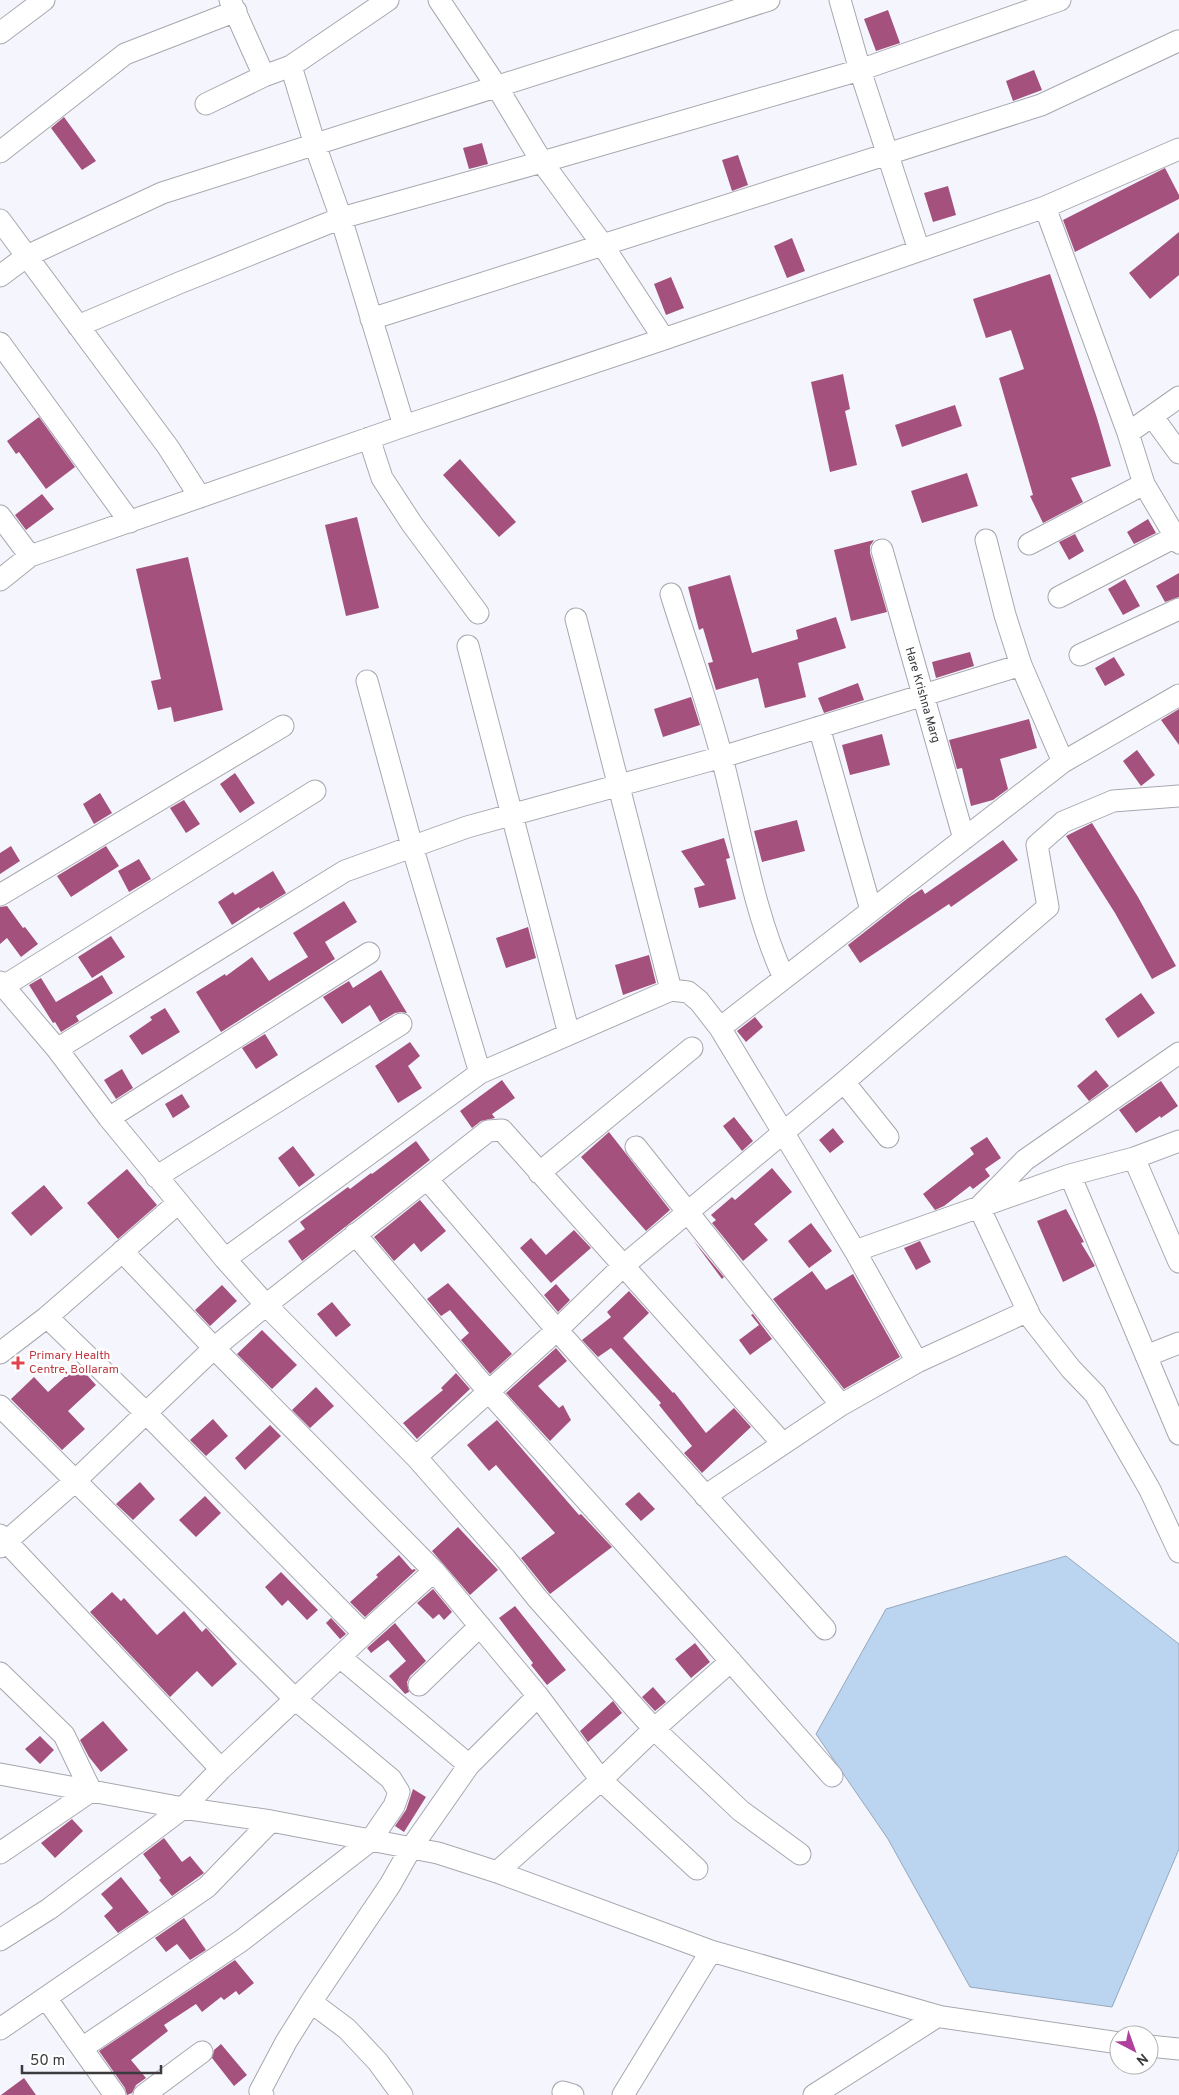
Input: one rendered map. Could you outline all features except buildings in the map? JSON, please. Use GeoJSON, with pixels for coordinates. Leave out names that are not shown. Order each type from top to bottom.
{"type":"FeatureCollection","features":[{"type":"Feature","properties":{"kind":"street"},"geometry":{"type":"LineString","coordinates":[[0,33],[44,0]]}},
{"type":"Feature","properties":{"kind":"street"},"geometry":{"type":"LineString","coordinates":[[206,104],[264,76],[291,66],[388,0]]}},
{"type":"Feature","properties":{"kind":"street"},"geometry":{"type":"LineString","coordinates":[[439,0],[542,162],[602,244],[664,339]]}},
{"type":"Feature","properties":{"kind":"street"},"geometry":{"type":"LineString","coordinates":[[0,276],[27,256],[162,193],[769,0]]}},
{"type":"Feature","properties":{"kind":"street"},"geometry":{"type":"LineString","coordinates":[[840,0],[860,70],[919,250]]}},
{"type":"Feature","properties":{"kind":"street"},"geometry":{"type":"LineString","coordinates":[[78,326],[341,218],[860,70],[1060,0]]}},
{"type":"Feature","properties":{"kind":"street"},"geometry":{"type":"LineString","coordinates":[[0,152],[125,54],[233,6],[264,76]]}},
{"type":"Feature","properties":{"kind":"street"},"geometry":{"type":"LineString","coordinates":[[371,319],[1041,105],[1178,41]]}},
{"type":"Feature","properties":{"kind":"street"},"geometry":{"type":"LineString","coordinates":[[291,66],[315,144],[341,218],[404,426]]}},
{"type":"Feature","properties":{"kind":"street"},"geometry":{"type":"LineString","coordinates":[[0,580],[30,556],[1045,207],[1179,149]]}},
{"type":"Feature","properties":{"kind":"street"},"geometry":{"type":"LineString","coordinates":[[1045,207],[1128,433],[1144,484],[1177,540],[1059,597]]}},
{"type":"Feature","properties":{"kind":"street"},"geometry":{"type":"LineString","coordinates":[[0,220],[168,447],[200,497]]}},
{"type":"Feature","properties":{"kind":"street"},"geometry":{"type":"LineString","coordinates":[[0,343],[130,522]]}},
{"type":"Feature","properties":{"kind":"street"},"geometry":{"type":"LineString","coordinates":[[1128,433],[1179,397]]}},
{"type":"Feature","properties":{"kind":"street"},"geometry":{"type":"LineString","coordinates":[[1152,416],[1179,453]]}},
{"type":"Feature","properties":{"kind":"street"},"geometry":{"type":"LineString","coordinates":[[369,438],[382,478],[412,524],[478,613]]}},
{"type":"Feature","properties":{"kind":"street"},"geometry":{"type":"LineString","coordinates":[[1029,544],[1144,484]]}},
{"type":"Feature","properties":{"kind":"street"},"geometry":{"type":"LineString","coordinates":[[0,516],[30,556]]}},
{"type":"Feature","properties":{"kind":"street"},"geometry":{"type":"LineString","coordinates":[[986,540],[1005,615],[1021,664],[1063,762]]}},
{"type":"Feature","properties":{"kind":"street","name":"Hare Krishna Marg"},"geometry":{"type":"LineString","coordinates":[[882,550],[964,839]]}},
{"type":"Feature","properties":{"kind":"street"},"geometry":{"type":"LineString","coordinates":[[671,594],[722,757],[748,867],[774,956],[784,978]]}},
{"type":"Feature","properties":{"kind":"street"},"geometry":{"type":"LineString","coordinates":[[1080,655],[1179,609]]}},
{"type":"Feature","properties":{"kind":"street"},"geometry":{"type":"LineString","coordinates":[[576,619],[671,990]]}},
{"type":"Feature","properties":{"kind":"street"},"geometry":{"type":"LineString","coordinates":[[468,646],[569,1034]]}},
{"type":"Feature","properties":{"kind":"street"},"geometry":{"type":"LineString","coordinates":[[57,1049],[345,870],[467,827],[722,757],[1021,664]]}},
{"type":"Feature","properties":{"kind":"street"},"geometry":{"type":"LineString","coordinates":[[368,681],[412,846],[480,1073]]}},
{"type":"Feature","properties":{"kind":"street"},"geometry":{"type":"LineString","coordinates":[[720,1028],[1063,762],[1179,695]]}},
{"type":"Feature","properties":{"kind":"street"},"geometry":{"type":"LineString","coordinates":[[0,895],[284,726]]}},
{"type":"Feature","properties":{"kind":"street"},"geometry":{"type":"LineString","coordinates":[[819,727],[871,910]]}},
{"type":"Feature","properties":{"kind":"street"},"geometry":{"type":"LineString","coordinates":[[315,791],[2,984],[57,1049],[109,1118],[225,1259],[266,1304],[416,1457],[654,1730],[740,1811],[800,1854]]}},
{"type":"Feature","properties":{"kind":"street"},"geometry":{"type":"LineString","coordinates":[[416,1457],[557,1330],[623,1266],[844,1082],[1048,907],[1037,845],[1062,822],[1113,800],[1179,796]]}},
{"type":"Feature","properties":{"kind":"street"},"geometry":{"type":"LineString","coordinates":[[109,1118],[369,954]]}},
{"type":"Feature","properties":{"kind":"street"},"geometry":{"type":"LineString","coordinates":[[225,1259],[480,1073],[671,990],[688,992],[699,1001],[720,1028],[782,1134],[855,1251],[917,1362]]}},
{"type":"Feature","properties":{"kind":"street"},"geometry":{"type":"LineString","coordinates":[[156,1176],[400,1024]]}},
{"type":"Feature","properties":{"kind":"street"},"geometry":{"type":"LineString","coordinates":[[539,1173],[692,1048]]}},
{"type":"Feature","properties":{"kind":"street"},"geometry":{"type":"LineString","coordinates":[[979,1207],[1026,1160],[1179,1053]]}},
{"type":"Feature","properties":{"kind":"street"},"geometry":{"type":"LineString","coordinates":[[844,1082],[888,1137]]}},
{"type":"Feature","properties":{"kind":"street"},"geometry":{"type":"LineString","coordinates":[[220,1769],[2,1542],[74,1482],[214,1348],[266,1304],[488,1131],[502,1130],[783,1444]]}},
{"type":"Feature","properties":{"kind":"street"},"geometry":{"type":"LineString","coordinates":[[855,1251],[1070,1175],[1134,1158],[1179,1141]]}},
{"type":"Feature","properties":{"kind":"street"},"geometry":{"type":"LineString","coordinates":[[636,1147],[841,1405]]}},
{"type":"Feature","properties":{"kind":"street"},"geometry":{"type":"LineString","coordinates":[[1134,1158],[1179,1262]]}},
{"type":"Feature","properties":{"kind":"street"},"geometry":{"type":"LineString","coordinates":[[1070,1175],[1179,1434]]}},
{"type":"Feature","properties":{"kind":"street"},"geometry":{"type":"LineString","coordinates":[[427,1179],[557,1330],[825,1629]]}},
{"type":"Feature","properties":{"kind":"street"},"geometry":{"type":"LineString","coordinates":[[3,1345],[47,1316],[178,1203]]}},
{"type":"Feature","properties":{"kind":"street"},"geometry":{"type":"LineString","coordinates":[[979,1207],[1028,1311],[1046,1338],[1095,1394],[1150,1490],[1179,1552]]}},
{"type":"Feature","properties":{"kind":"street"},"geometry":{"type":"LineString","coordinates":[[355,1234],[489,1392],[832,1776]]}},
{"type":"Feature","properties":{"kind":"street"},"geometry":{"type":"LineString","coordinates":[[122,1251],[214,1348],[434,1571],[538,1696],[601,1780],[697,1869]]}},
{"type":"Feature","properties":{"kind":"street"},"geometry":{"type":"LineString","coordinates":[[705,1496],[841,1405],[917,1362],[1028,1311]]}},
{"type":"Feature","properties":{"kind":"street"},"geometry":{"type":"LineString","coordinates":[[47,1316],[146,1413],[364,1634]]}},
{"type":"Feature","properties":{"kind":"street"},"geometry":{"type":"LineString","coordinates":[[1146,1356],[1179,1343]]}},
{"type":"Feature","properties":{"kind":"street"},"geometry":{"type":"LineString","coordinates":[[0,1406],[74,1482],[295,1699],[392,1779],[399,1792],[394,1806],[370,1841],[241,1941],[82,2048]]}},
{"type":"Feature","properties":{"kind":"street"},"geometry":{"type":"LineString","coordinates":[[0,1940],[49,1909],[183,1808],[220,1769],[434,1571]]}},
{"type":"Feature","properties":{"kind":"street"},"geometry":{"type":"LineString","coordinates":[[418,1685],[480,1626]]}},
{"type":"Feature","properties":{"kind":"street"},"geometry":{"type":"LineString","coordinates":[[340,1657],[469,1765]]}},
{"type":"Feature","properties":{"kind":"street"},"geometry":{"type":"LineString","coordinates":[[497,1872],[731,1661]]}},
{"type":"Feature","properties":{"kind":"street"},"geometry":{"type":"LineString","coordinates":[[0,1673],[64,1735],[91,1791]]}},
{"type":"Feature","properties":{"kind":"street"},"geometry":{"type":"LineString","coordinates":[[259,2094],[286,2042],[311,2002],[390,1885],[411,1848],[469,1765],[538,1696]]}},
{"type":"Feature","properties":{"kind":"street"},"geometry":{"type":"LineString","coordinates":[[0,1774],[183,1808],[271,1821],[438,1853],[497,1872],[711,1950],[938,2016],[1109,2042]]}},
{"type":"Feature","properties":{"kind":"street"},"geometry":{"type":"LineString","coordinates":[[0,1853],[91,1791]]}},
{"type":"Feature","properties":{"kind":"street"},"geometry":{"type":"LineString","coordinates":[[0,2029],[207,1887],[271,1821]]}},
{"type":"Feature","properties":{"kind":"street"},"geometry":{"type":"LineString","coordinates":[[623,2095],[711,1950]]}},
{"type":"Feature","properties":{"kind":"street"},"geometry":{"type":"LineString","coordinates":[[46,1998],[115,2095]]}},
{"type":"Feature","properties":{"kind":"street"},"geometry":{"type":"LineString","coordinates":[[311,2002],[347,2029],[378,2062],[402,2095]]}},
{"type":"Feature","properties":{"kind":"street"},"geometry":{"type":"LineString","coordinates":[[814,2095],[938,2016]]}},
{"type":"Feature","properties":{"kind":"street"},"geometry":{"type":"LineString","coordinates":[[1159,2047],[1179,2049]]}},
{"type":"Feature","properties":{"kind":"street"},"geometry":{"type":"LineString","coordinates":[[144,2095],[202,2052]]}},
{"type":"Feature","properties":{"kind":"water"},"geometry":{"type":"Polygon","coordinates":[[[1066,1556],[1179,1644],[1179,1849],[1112,2007],[970,1987],[888,1839],[816,1734],[886,1609],[1066,1556]]]}},
{"type":"Feature","properties":{"kind":"place","name":"Primary Health Centre, Bollaram"},"geometry":{"type":"Point","coordinates":[18,1363]}}]}
